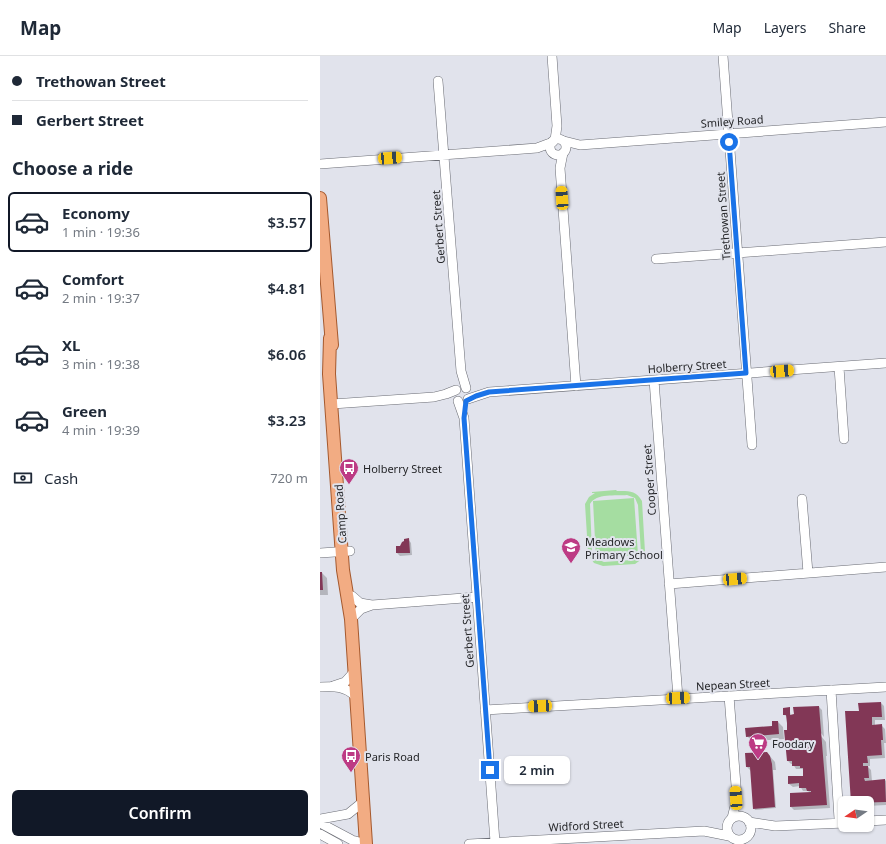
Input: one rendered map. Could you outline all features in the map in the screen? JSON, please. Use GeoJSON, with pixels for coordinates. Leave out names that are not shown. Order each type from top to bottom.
{"type":"FeatureCollection","features":[{"type":"Feature","properties":{"kind":"main road","name":"Camp Road"},"geometry":{"type":"LineString","coordinates":[[320,198],[330,338],[336,371],[335,404],[346,551],[352,596],[351,619],[366,844]]}},
{"type":"Feature","properties":{"kind":"main road","name":"Camp Road"},"geometry":{"type":"LineString","coordinates":[[346,551],[346,596],[351,619]]}},
{"type":"Feature","properties":{"kind":"street"},"geometry":{"type":"LineString","coordinates":[[552,56],[559,141],[566,147],[559,153]]}},
{"type":"Feature","properties":{"kind":"street","name":"Trethowan Street"},"geometry":{"type":"LineString","coordinates":[[723,56],[752,445]]}},
{"type":"Feature","properties":{"kind":"street","name":"Gerbert Street"},"geometry":{"type":"LineString","coordinates":[[438,81],[462,389]]}},
{"type":"Feature","properties":{"kind":"street","name":"Smiley Road"},"geometry":{"type":"LineString","coordinates":[[559,141],[580,144],[886,122]]}},
{"type":"Feature","properties":{"kind":"street"},"geometry":{"type":"LineString","coordinates":[[320,164],[537,148],[559,141]]}},
{"type":"Feature","properties":{"kind":"street"},"geometry":{"type":"LineString","coordinates":[[559,141],[551,146],[559,153],[576,386]]}},
{"type":"Feature","properties":{"kind":"street","name":"Smiley Road"},"geometry":{"type":"LineString","coordinates":[[559,153],[580,144]]}},
{"type":"Feature","properties":{"kind":"street"},"geometry":{"type":"LineString","coordinates":[[537,148],[559,153]]}},
{"type":"Feature","properties":{"kind":"street"},"geometry":{"type":"LineString","coordinates":[[656,259],[886,242]]}},
{"type":"Feature","properties":{"kind":"street","name":"Holberry Street"},"geometry":{"type":"LineString","coordinates":[[335,404],[434,397],[462,389],[489,392],[886,363]]}},
{"type":"Feature","properties":{"kind":"street"},"geometry":{"type":"LineString","coordinates":[[839,367],[844,439]]}},
{"type":"Feature","properties":{"kind":"street","name":"Cooper Street"},"geometry":{"type":"LineString","coordinates":[[654,380],[678,698]]}},
{"type":"Feature","properties":{"kind":"street"},"geometry":{"type":"LineString","coordinates":[[462,389],[470,395],[462,400],[455,394],[462,389]]}},
{"type":"Feature","properties":{"kind":"street","name":"Holberry Street"},"geometry":{"type":"LineString","coordinates":[[434,397],[462,400],[489,392]]}},
{"type":"Feature","properties":{"kind":"street","name":"Gerbert Street"},"geometry":{"type":"LineString","coordinates":[[462,400],[495,842]]}},
{"type":"Feature","properties":{"kind":"street"},"geometry":{"type":"LineString","coordinates":[[802,499],[808,573]]}},
{"type":"Feature","properties":{"kind":"street"},"geometry":{"type":"LineString","coordinates":[[320,553],[346,551]]}},
{"type":"Feature","properties":{"kind":"street"},"geometry":{"type":"LineString","coordinates":[[669,584],[886,567]]}},
{"type":"Feature","properties":{"kind":"street"},"geometry":{"type":"LineString","coordinates":[[352,596],[360,603],[372,605],[477,597]]}},
{"type":"Feature","properties":{"kind":"street"},"geometry":{"type":"LineString","coordinates":[[351,619],[361,609],[372,605]]}},
{"type":"Feature","properties":{"kind":"street"},"geometry":{"type":"LineString","coordinates":[[320,687],[332,686],[345,682],[354,672]]}},
{"type":"Feature","properties":{"kind":"street"},"geometry":{"type":"LineString","coordinates":[[332,686],[345,689],[356,697]]}},
{"type":"Feature","properties":{"kind":"street","name":"Nepean Street"},"geometry":{"type":"LineString","coordinates":[[485,710],[886,687]]}},
{"type":"Feature","properties":{"kind":"street"},"geometry":{"type":"LineString","coordinates":[[831,690],[840,796]]}},
{"type":"Feature","properties":{"kind":"street"},"geometry":{"type":"LineString","coordinates":[[729,696],[736,798],[726,829],[733,840],[746,839],[759,831],[775,826],[838,821]]}},
{"type":"Feature","properties":{"kind":"street"},"geometry":{"type":"LineString","coordinates":[[736,798],[751,829],[746,839]]}},
{"type":"Feature","properties":{"kind":"street"},"geometry":{"type":"LineString","coordinates":[[320,819],[348,814],[364,801]]}},
{"type":"Feature","properties":{"kind":"street"},"geometry":{"type":"LineString","coordinates":[[730,819],[740,816],[748,821],[775,826]]}},
{"type":"Feature","properties":{"kind":"street","name":"Widford Street"},"geometry":{"type":"LineString","coordinates":[[704,831],[730,819]]}},
{"type":"Feature","properties":{"kind":"street"},"geometry":{"type":"LineString","coordinates":[[874,821],[886,820]]}},
{"type":"Feature","properties":{"kind":"street"},"geometry":{"type":"LineString","coordinates":[[320,823],[352,840],[366,844]]}},
{"type":"Feature","properties":{"kind":"street","name":"Widford Street"},"geometry":{"type":"LineString","coordinates":[[469,844],[704,831],[733,840]]}},
{"type":"Feature","properties":{"kind":"street"},"geometry":{"type":"LineString","coordinates":[[320,834],[338,844]]}},
{"type":"Feature","properties":{"kind":"green space"},"geometry":{"type":"Polygon","coordinates":[[[616,490],[628,491],[640,497],[642,501],[645,552],[642,559],[635,564],[603,566],[594,563],[589,556],[585,504],[589,497],[595,493],[592,492],[616,490]],[[627,495],[607,496],[597,498],[590,504],[592,552],[597,559],[604,562],[632,560],[638,557],[641,553],[638,505],[635,498],[627,495]]]}},
{"type":"Feature","properties":{"kind":"green space"},"geometry":{"type":"Polygon","coordinates":[[[634,498],[638,555],[596,558],[593,501],[634,498]]]}},
{"type":"Feature","properties":{"kind":"building"},"geometry":{"type":"Polygon","coordinates":[[[409,538],[410,553],[396,553],[396,546],[400,546],[404,539],[409,538]]]}},
{"type":"Feature","properties":{"kind":"building"},"geometry":{"type":"Polygon","coordinates":[[[320,572],[322,572],[323,590],[320,590],[320,572]]]}},
{"type":"Feature","properties":{"kind":"building"},"geometry":{"type":"Polygon","coordinates":[[[881,702],[882,717],[872,717],[872,725],[882,724],[882,755],[867,756],[868,763],[863,763],[863,766],[868,766],[869,778],[864,778],[865,781],[885,779],[886,802],[874,802],[874,796],[851,796],[845,711],[859,711],[858,703],[881,702]]]}},
{"type":"Feature","properties":{"kind":"building"},"geometry":{"type":"Polygon","coordinates":[[[819,706],[827,805],[790,807],[790,793],[811,791],[807,791],[806,788],[799,788],[799,783],[788,784],[788,776],[803,776],[803,768],[800,768],[800,766],[792,766],[792,761],[787,761],[784,730],[787,730],[787,723],[786,715],[783,715],[783,708],[790,707],[790,715],[794,714],[793,707],[819,706]]]}},
{"type":"Feature","properties":{"kind":"building"},"geometry":{"type":"Polygon","coordinates":[[[772,721],[778,721],[779,734],[746,737],[745,728],[772,726],[772,721]]]}},
{"type":"Feature","properties":{"kind":"building"},"geometry":{"type":"Polygon","coordinates":[[[767,752],[770,756],[772,764],[775,807],[753,809],[750,767],[746,767],[745,753],[767,752]]]}},
{"type":"Feature","properties":{"kind":"place","name":"Holberry Street"},"geometry":{"type":"Point","coordinates":[349,485]}},
{"type":"Feature","properties":{"kind":"place","name":"Meadows Primary School"},"geometry":{"type":"Point","coordinates":[571,564]}},
{"type":"Feature","properties":{"kind":"place","name":"Foodary"},"geometry":{"type":"Point","coordinates":[758,760]}},
{"type":"Feature","properties":{"kind":"place","name":"Paris Road"},"geometry":{"type":"Point","coordinates":[351,773]}},
{"type":"Feature","properties":{"kind":"route"},"geometry":{"type":"LineString","coordinates":[[490,770],[464,418],[466,401],[489,392],[746,373],[729,142]]}}]}
